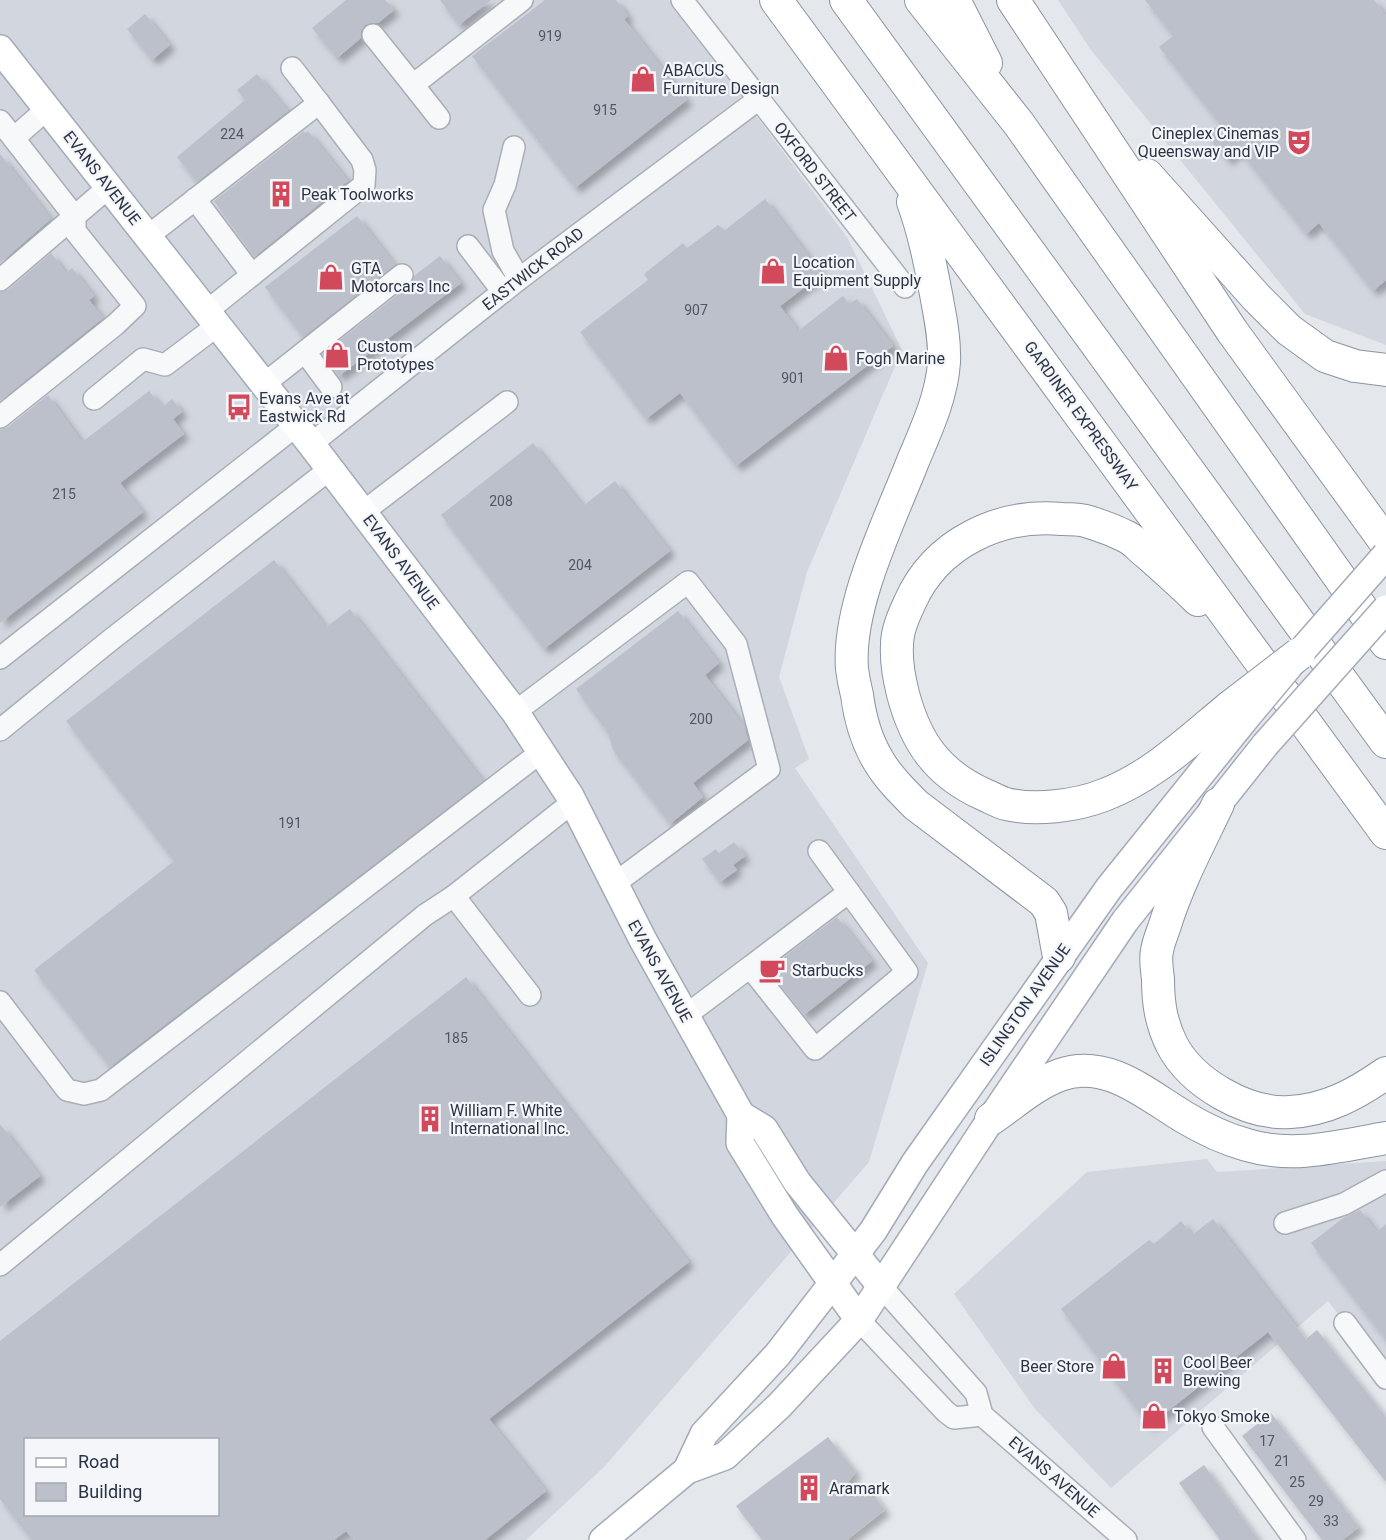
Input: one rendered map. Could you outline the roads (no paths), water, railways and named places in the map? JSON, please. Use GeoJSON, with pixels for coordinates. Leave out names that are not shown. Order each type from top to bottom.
{"type":"FeatureCollection","features":[{"type":"Feature","properties":{"kind":"highway","name":"GARDINER EXPRESSWAY"},"geometry":{"type":"LineString","coordinates":[[776,0],[1383,831]]}},
{"type":"Feature","properties":{"kind":"highway"},"geometry":{"type":"LineString","coordinates":[[846,0],[1386,742]]}},
{"type":"Feature","properties":{"kind":"highway"},"geometry":{"type":"LineString","coordinates":[[921,0],[1019,124],[1386,643]]}},
{"type":"Feature","properties":{"kind":"highway"},"geometry":{"type":"LineString","coordinates":[[954,0],[1019,124]]}},
{"type":"Feature","properties":{"kind":"highway"},"geometry":{"type":"LineString","coordinates":[[1013,0],[1232,331],[1386,543]]}},
{"type":"Feature","properties":{"kind":"highway"},"geometry":{"type":"LineString","coordinates":[[1085,108],[1257,298],[1289,330],[1325,356],[1355,366],[1386,370]]}},
{"type":"Feature","properties":{"kind":"highway"},"geometry":{"type":"LineString","coordinates":[[902,173],[923,231],[942,323],[944,362],[926,430],[873,557],[860,604],[854,634],[852,667],[860,714],[867,738],[878,761],[915,805],[1044,902],[1051,913],[1059,957]]}},
{"type":"Feature","properties":{"kind":"highway"},"geometry":{"type":"LineString","coordinates":[[1255,654],[1129,538],[1087,521],[1049,517],[1018,519],[987,528],[958,543],[916,587],[903,616],[897,643],[898,675],[910,720],[924,747],[945,771],[973,790],[1006,804],[1034,806],[1070,805],[1105,795],[1141,777],[1185,744],[1237,714],[1299,654]]}},
{"type":"Feature","properties":{"kind":"highway"},"geometry":{"type":"LineString","coordinates":[[1218,804],[1174,897],[1157,952],[1158,1008],[1173,1046],[1189,1067],[1212,1088],[1247,1106],[1266,1111],[1288,1112],[1327,1105],[1347,1098],[1386,1073]]}},
{"type":"Feature","properties":{"kind":"highway"},"geometry":{"type":"LineString","coordinates":[[991,1119],[1047,1081],[1076,1071],[1093,1071],[1130,1082],[1185,1118],[1218,1135],[1256,1147],[1275,1151],[1310,1151],[1386,1138]]}},
{"type":"Feature","properties":{"kind":"main road","name":"EVANS AVENUE"},"geometry":{"type":"LineString","coordinates":[[0,49],[304,435],[515,712],[573,802],[643,940],[741,1115],[764,1129],[797,1182],[881,1286]]}},
{"type":"Feature","properties":{"kind":"main road"},"geometry":{"type":"LineString","coordinates":[[1299,654],[1386,555]]}},
{"type":"Feature","properties":{"kind":"main road","name":"ISLINGTON AVENUE"},"geometry":{"type":"LineString","coordinates":[[603,1540],[687,1470],[725,1456],[779,1406],[859,1320],[1125,921],[1265,745],[1386,609]]}},
{"type":"Feature","properties":{"kind":"main road","name":"ISLINGTON AVENUE"},"geometry":{"type":"LineString","coordinates":[[687,1470],[704,1434],[778,1354],[873,1231],[915,1162],[1059,957],[1237,714]]}},
{"type":"Feature","properties":{"kind":"main road","name":"EVANS AVENUE"},"geometry":{"type":"LineString","coordinates":[[741,1115],[740,1143],[785,1216],[859,1320]]}},
{"type":"Feature","properties":{"kind":"street"},"geometry":{"type":"LineString","coordinates":[[413,85],[522,0]]}},
{"type":"Feature","properties":{"kind":"street","name":"OXFORD STREET"},"geometry":{"type":"LineString","coordinates":[[682,0],[905,287]]}},
{"type":"Feature","properties":{"kind":"street"},"geometry":{"type":"LineString","coordinates":[[373,34],[439,118]]}},
{"type":"Feature","properties":{"kind":"street"},"geometry":{"type":"LineString","coordinates":[[94,399],[143,359],[165,365],[213,318],[252,275],[364,185],[365,170],[362,160],[292,68]]}},
{"type":"Feature","properties":{"kind":"street","name":"EASTWICK ROAD"},"geometry":{"type":"LineString","coordinates":[[0,658],[512,285],[759,99]]}},
{"type":"Feature","properties":{"kind":"street"},"geometry":{"type":"LineString","coordinates":[[148,236],[319,103]]}},
{"type":"Feature","properties":{"kind":"street"},"geometry":{"type":"LineString","coordinates":[[14,138],[47,109]]}},
{"type":"Feature","properties":{"kind":"street"},"geometry":{"type":"LineString","coordinates":[[0,121],[75,216],[75,231],[135,306],[115,326],[0,417]]}},
{"type":"Feature","properties":{"kind":"street"},"geometry":{"type":"LineString","coordinates":[[512,285],[494,210],[505,185],[514,147]]}},
{"type":"Feature","properties":{"kind":"street"},"geometry":{"type":"LineString","coordinates":[[0,279],[109,187]]}},
{"type":"Feature","properties":{"kind":"street"},"geometry":{"type":"LineString","coordinates":[[195,199],[252,275]]}},
{"type":"Feature","properties":{"kind":"street"},"geometry":{"type":"LineString","coordinates":[[468,246],[512,285]]}},
{"type":"Feature","properties":{"kind":"street"},"geometry":{"type":"LineString","coordinates":[[264,384],[402,275]]}},
{"type":"Feature","properties":{"kind":"street"},"geometry":{"type":"LineString","coordinates":[[305,352],[331,387]]}},
{"type":"Feature","properties":{"kind":"street"},"geometry":{"type":"LineString","coordinates":[[363,512],[507,402]]}},
{"type":"Feature","properties":{"kind":"street"},"geometry":{"type":"LineString","coordinates":[[0,730],[108,642],[330,469]]}},
{"type":"Feature","properties":{"kind":"street"},"geometry":{"type":"LineString","coordinates":[[515,712],[688,582],[736,644],[769,769],[614,884]]}},
{"type":"Feature","properties":{"kind":"street"},"geometry":{"type":"LineString","coordinates":[[0,1002],[67,1090],[84,1094],[101,1090],[542,752]]}},
{"type":"Feature","properties":{"kind":"street"},"geometry":{"type":"LineString","coordinates":[[0,1265],[425,915],[454,896],[573,802]]}},
{"type":"Feature","properties":{"kind":"street"},"geometry":{"type":"LineString","coordinates":[[750,967],[815,1049],[907,972],[819,851]]}},
{"type":"Feature","properties":{"kind":"street"},"geometry":{"type":"LineString","coordinates":[[685,1016],[849,892]]}},
{"type":"Feature","properties":{"kind":"street"},"geometry":{"type":"LineString","coordinates":[[454,896],[530,995]]}},
{"type":"Feature","properties":{"kind":"street"},"geometry":{"type":"LineString","coordinates":[[1284,1222],[1344,1204],[1386,1181]]}},
{"type":"Feature","properties":{"kind":"street","name":"EVANS AVENUE"},"geometry":{"type":"LineString","coordinates":[[881,1286],[976,1393],[982,1415],[1126,1540]]}},
{"type":"Feature","properties":{"kind":"street","name":"EVANS AVENUE"},"geometry":{"type":"LineString","coordinates":[[859,1320],[946,1412],[954,1418],[982,1415]]}},
{"type":"Feature","properties":{"kind":"street"},"geometry":{"type":"LineString","coordinates":[[1345,1323],[1386,1378]]}},
{"type":"Feature","properties":{"kind":"street"},"geometry":{"type":"LineString","coordinates":[[1213,1427],[1296,1540]]}},
{"type":"Feature","properties":{"kind":"place","name":"ABACUS Furniture Design"},"geometry":{"type":"Point","coordinates":[643,79]}},
{"type":"Feature","properties":{"kind":"place","name":"Cineplex Cinemas Queensway and VIP"},"geometry":{"type":"Point","coordinates":[1299,142]}},
{"type":"Feature","properties":{"kind":"place","name":"Peak Toolworks"},"geometry":{"type":"Point","coordinates":[281,194]}},
{"type":"Feature","properties":{"kind":"place","name":"Location Equipment Supply"},"geometry":{"type":"Point","coordinates":[773,271]}},
{"type":"Feature","properties":{"kind":"place","name":"GTA Motorcars Inc"},"geometry":{"type":"Point","coordinates":[331,277]}},
{"type":"Feature","properties":{"kind":"place","name":"Custom Prototypes"},"geometry":{"type":"Point","coordinates":[337,355]}},
{"type":"Feature","properties":{"kind":"place","name":"Fogh Marine"},"geometry":{"type":"Point","coordinates":[836,358]}},
{"type":"Feature","properties":{"kind":"place","name":"Evans Ave at Eastwick Rd"},"geometry":{"type":"Point","coordinates":[239,407]}},
{"type":"Feature","properties":{"kind":"place","name":"Starbucks"},"geometry":{"type":"Point","coordinates":[772,970]}},
{"type":"Feature","properties":{"kind":"place","name":"William F. White International Inc."},"geometry":{"type":"Point","coordinates":[430,1119]}},
{"type":"Feature","properties":{"kind":"place","name":"Beer Store"},"geometry":{"type":"Point","coordinates":[1114,1366]}},
{"type":"Feature","properties":{"kind":"place","name":"Cool Beer Brewing"},"geometry":{"type":"Point","coordinates":[1163,1371]}},
{"type":"Feature","properties":{"kind":"place","name":"Tokyo Smoke"},"geometry":{"type":"Point","coordinates":[1154,1416]}},
{"type":"Feature","properties":{"kind":"place","name":"Aramark"},"geometry":{"type":"Point","coordinates":[809,1488]}}]}
